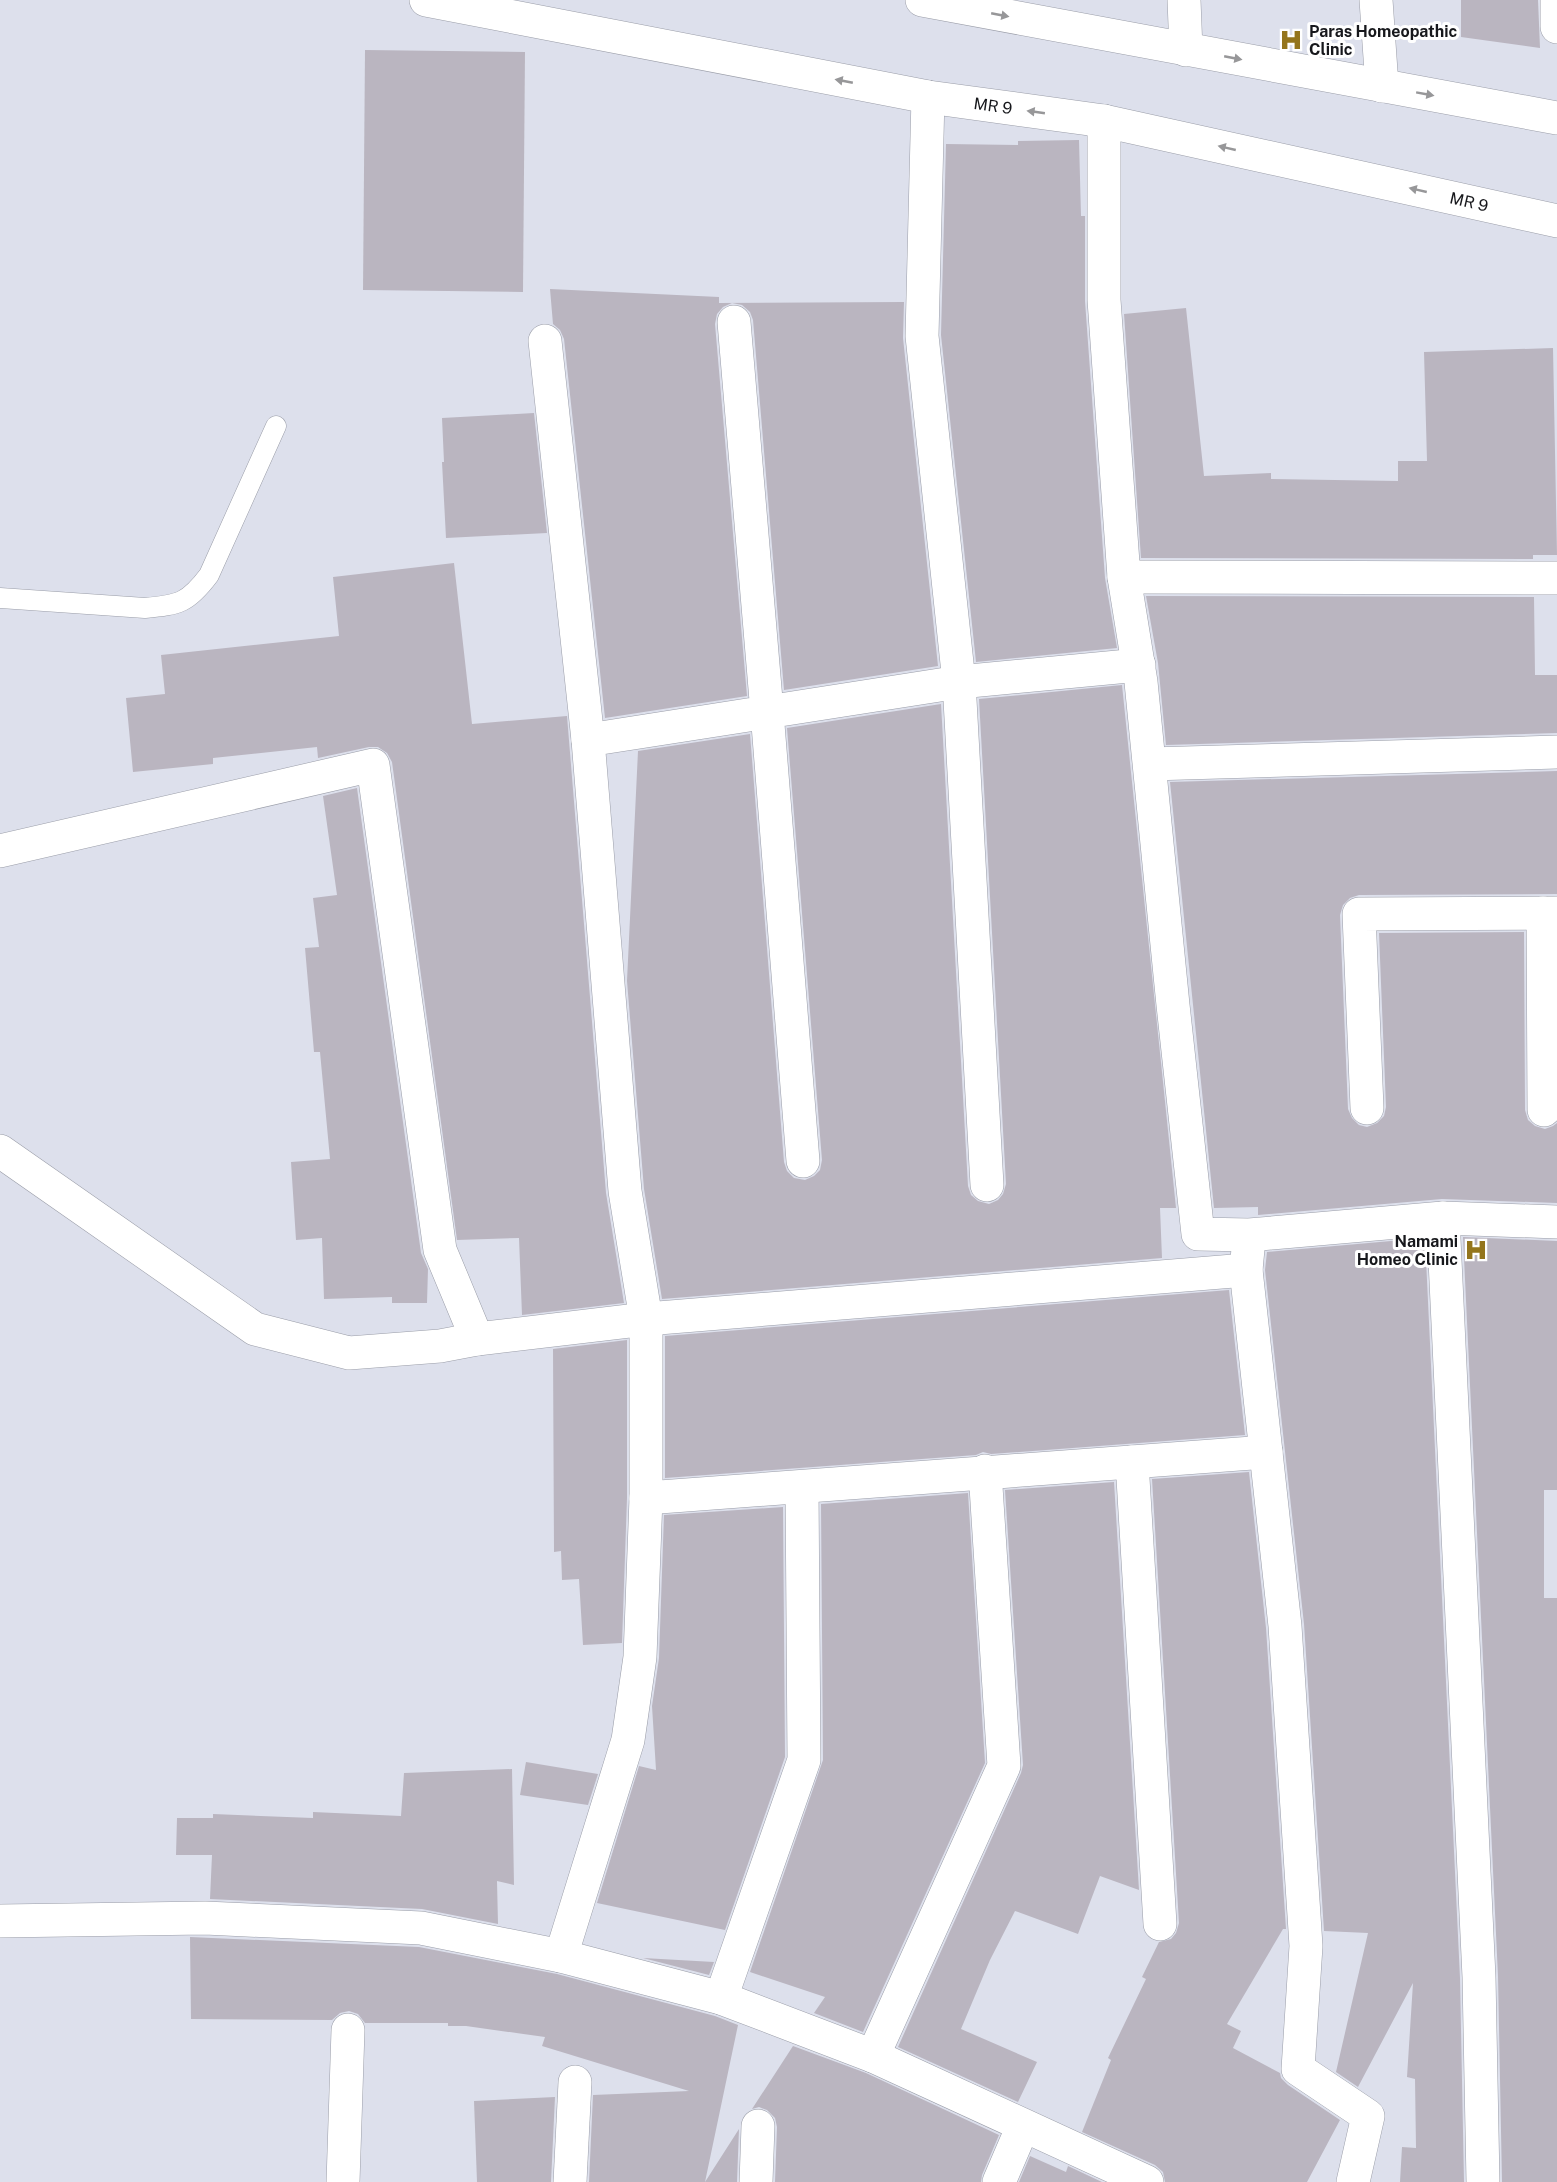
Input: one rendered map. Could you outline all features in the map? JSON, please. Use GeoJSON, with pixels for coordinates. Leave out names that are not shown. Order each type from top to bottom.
{"type":"FeatureCollection","features":[{"type":"Feature","properties":{"kind":"street","name":"MR 9"},"geometry":{"type":"LineString","coordinates":[[426,0],[928,97],[1104,121],[1557,221]]}},
{"type":"Feature","properties":{"kind":"street"},"geometry":{"type":"LineString","coordinates":[[1184,0],[1186,50]]}},
{"type":"Feature","properties":{"kind":"street"},"geometry":{"type":"LineString","coordinates":[[1376,0],[1382,86]]}},
{"type":"Feature","properties":{"kind":"street"},"geometry":{"type":"LineString","coordinates":[[1557,0],[1557,27]]}},
{"type":"Feature","properties":{"kind":"street"},"geometry":{"type":"LineString","coordinates":[[936,1],[1186,50],[1557,118]]}},
{"type":"Feature","properties":{"kind":"street"},"geometry":{"type":"LineString","coordinates":[[928,97],[922,336],[959,682],[987,1185]]}},
{"type":"Feature","properties":{"kind":"street"},"geometry":{"type":"LineString","coordinates":[[1104,121],[1104,300],[1124,578],[1139,665],[1198,1234],[1249,1235],[1443,1218],[1557,1222]]}},
{"type":"Feature","properties":{"kind":"street"},"geometry":{"type":"LineString","coordinates":[[734,322],[803,1161]]}},
{"type":"Feature","properties":{"kind":"street"},"geometry":{"type":"LineString","coordinates":[[545,341],[588,740],[625,1191],[646,1319],[646,1498],[640,1657],[628,1740],[561,1956]]}},
{"type":"Feature","properties":{"kind":"street"},"geometry":{"type":"LineString","coordinates":[[1124,578],[1557,578]]}},
{"type":"Feature","properties":{"kind":"street"},"geometry":{"type":"LineString","coordinates":[[588,740],[959,682],[1139,665]]}},
{"type":"Feature","properties":{"kind":"street"},"geometry":{"type":"LineString","coordinates":[[1150,764],[1557,752]]}},
{"type":"Feature","properties":{"kind":"street"},"geometry":{"type":"LineString","coordinates":[[0,851],[373,765],[440,1250],[477,1339]]}},
{"type":"Feature","properties":{"kind":"street"},"geometry":{"type":"LineString","coordinates":[[1367,1108],[1359,914],[1550,913],[1544,1110]]}},
{"type":"Feature","properties":{"kind":"street"},"geometry":{"type":"LineString","coordinates":[[0,1152],[255,1329],[350,1353],[440,1346],[477,1339],[646,1319],[1246,1270]]}},
{"type":"Feature","properties":{"kind":"street"},"geometry":{"type":"LineString","coordinates":[[1443,1218],[1479,1977],[1483,2182]]}},
{"type":"Feature","properties":{"kind":"street"},"geometry":{"type":"LineString","coordinates":[[1249,1235],[1246,1270],[1285,1626],[1306,1946],[1298,2069],[1368,2116],[1353,2182]]}},
{"type":"Feature","properties":{"kind":"street"},"geometry":{"type":"LineString","coordinates":[[646,1498],[985,1471],[1266,1452]]}},
{"type":"Feature","properties":{"kind":"street"},"geometry":{"type":"LineString","coordinates":[[1131,1462],[1160,1924]]}},
{"type":"Feature","properties":{"kind":"street"},"geometry":{"type":"LineString","coordinates":[[873,2056],[1004,1767],[985,1471]]}},
{"type":"Feature","properties":{"kind":"street"},"geometry":{"type":"LineString","coordinates":[[721,1998],[804,1760],[802,1487]]}},
{"type":"Feature","properties":{"kind":"street"},"geometry":{"type":"LineString","coordinates":[[0,1921],[205,1918],[422,1928],[561,1956],[721,1998],[873,2056],[1147,2182]]}},
{"type":"Feature","properties":{"kind":"street"},"geometry":{"type":"LineString","coordinates":[[343,2182],[348,2031]]}},
{"type":"Feature","properties":{"kind":"street"},"geometry":{"type":"LineString","coordinates":[[570,2182],[575,2082]]}},
{"type":"Feature","properties":{"kind":"street"},"geometry":{"type":"LineString","coordinates":[[756,2182],[758,2126]]}},
{"type":"Feature","properties":{"kind":"street"},"geometry":{"type":"LineString","coordinates":[[999,2182],[1023,2126]]}},
{"type":"Feature","properties":{"kind":"lane"},"geometry":{"type":"LineString","coordinates":[[0,598],[145,608],[168,606],[183,601],[196,592],[209,575],[276,426]]}},
{"type":"Feature","properties":{"kind":"building"},"geometry":{"type":"Polygon","coordinates":[[[1461,0],[1538,0],[1540,48],[1461,37],[1461,0]]]}},
{"type":"Feature","properties":{"kind":"building"},"geometry":{"type":"Polygon","coordinates":[[[365,50],[525,52],[523,292],[363,290],[365,50]]]}},
{"type":"Feature","properties":{"kind":"building"},"geometry":{"type":"Polygon","coordinates":[[[1079,140],[1081,216],[1085,216],[1085,301],[1105,578],[1117,648],[976,662],[941,335],[946,144],[1018,145],[1018,141],[1079,140]]]}},
{"type":"Feature","properties":{"kind":"building"},"geometry":{"type":"Polygon","coordinates":[[[550,289],[719,297],[719,303],[904,302],[903,338],[938,666],[784,690],[753,320],[750,312],[742,305],[732,303],[723,307],[717,314],[715,324],[747,696],[605,718],[564,339],[560,330],[553,324],[550,289]]]}},
{"type":"Feature","properties":{"kind":"building"},"geometry":{"type":"Polygon","coordinates":[[[1186,308],[1204,476],[1271,473],[1271,479],[1398,481],[1398,461],[1427,461],[1424,352],[1553,348],[1557,555],[1533,555],[1533,559],[1141,558],[1124,314],[1186,308]]]}},
{"type":"Feature","properties":{"kind":"building"},"geometry":{"type":"Polygon","coordinates":[[[534,413],[547,533],[446,538],[442,418],[534,413]]]}},
{"type":"Feature","properties":{"kind":"building"},"geometry":{"type":"Polygon","coordinates":[[[454,563],[472,724],[567,716],[606,1193],[624,1303],[522,1315],[519,1238],[457,1240],[392,762],[387,753],[378,747],[369,747],[318,758],[317,747],[213,758],[213,764],[133,772],[126,698],[165,694],[161,655],[339,636],[333,577],[454,563]]]}},
{"type":"Feature","properties":{"kind":"building"},"geometry":{"type":"Polygon","coordinates":[[[1146,596],[1534,597],[1535,675],[1557,675],[1557,733],[1166,745],[1158,663],[1146,596]]]}},
{"type":"Feature","properties":{"kind":"building"},"geometry":{"type":"Polygon","coordinates":[[[1122,685],[1176,1208],[1160,1208],[1162,1258],[662,1299],[644,1189],[627,981],[638,751],[750,734],[784,1162],[787,1171],[794,1178],[805,1180],[820,1170],[822,1160],[787,728],[941,704],[968,1186],[971,1195],[978,1201],[989,1204],[998,1200],[1006,1184],[979,699],[1122,685]]]}},
{"type":"Feature","properties":{"kind":"building"},"geometry":{"type":"Polygon","coordinates":[[[1557,771],[1557,894],[1359,895],[1350,898],[1343,905],[1340,915],[1348,1109],[1352,1118],[1359,1125],[1367,1127],[1377,1123],[1384,1116],[1386,1107],[1379,933],[1524,932],[1525,1110],[1528,1120],[1535,1126],[1545,1129],[1557,1123],[1557,1203],[1442,1199],[1258,1215],[1258,1207],[1214,1208],[1170,782],[1557,771]]]}},
{"type":"Feature","properties":{"kind":"building"},"geometry":{"type":"Polygon","coordinates":[[[357,788],[421,1253],[428,1269],[427,1303],[392,1303],[392,1297],[324,1299],[322,1238],[296,1240],[291,1162],[330,1159],[320,1052],[314,1052],[305,948],[319,947],[313,898],[337,895],[323,796],[357,788]]]}},
{"type":"Feature","properties":{"kind":"building"},"geometry":{"type":"Polygon","coordinates":[[[1463,1237],[1557,1241],[1557,1490],[1544,1490],[1544,1598],[1557,1598],[1557,2182],[1502,2182],[1498,1976],[1463,1237]]]}},
{"type":"Feature","properties":{"kind":"building"},"geometry":{"type":"Polygon","coordinates":[[[1425,1238],[1460,1978],[1464,2182],[1400,2182],[1402,2147],[1416,2148],[1415,2079],[1407,2077],[1413,1983],[1358,2087],[1336,2072],[1368,1933],[1324,1931],[1304,1624],[1265,1270],[1267,1252],[1425,1238]]]}},
{"type":"Feature","properties":{"kind":"building"},"geometry":{"type":"Polygon","coordinates":[[[1229,1290],[1245,1435],[991,1454],[983,1452],[976,1455],[665,1478],[665,1336],[1229,1290]]]}},
{"type":"Feature","properties":{"kind":"building"},"geometry":{"type":"Polygon","coordinates":[[[627,1340],[627,1498],[622,1643],[583,1645],[579,1579],[562,1580],[561,1551],[554,1552],[553,1349],[627,1340]]]}},
{"type":"Feature","properties":{"kind":"building"},"geometry":{"type":"Polygon","coordinates":[[[1249,1472],[1266,1628],[1286,1929],[1283,1929],[1227,2024],[1241,2031],[1233,2048],[1280,2073],[1281,2078],[1288,2085],[1340,2120],[1307,2182],[1165,2182],[1163,2172],[1155,2165],[1082,2132],[1111,2060],[1108,2058],[1146,1979],[1142,1977],[1159,1942],[1171,1939],[1179,1923],[1152,1479],[1249,1472]]]}},
{"type":"Feature","properties":{"kind":"building"},"geometry":{"type":"Polygon","coordinates":[[[1114,1482],[1139,1890],[1100,1876],[1078,1934],[1015,1911],[990,1960],[961,2029],[1037,2062],[1018,2102],[898,2047],[1023,1765],[1005,1490],[1114,1482]]]}},
{"type":"Feature","properties":{"kind":"building"},"geometry":{"type":"Polygon","coordinates":[[[968,1493],[985,1763],[863,2032],[814,2013],[825,1997],[750,1972],[823,1760],[821,1504],[968,1493]]]}},
{"type":"Feature","properties":{"kind":"building"},"geometry":{"type":"Polygon","coordinates":[[[783,1507],[785,1757],[725,1930],[597,1903],[639,1766],[656,1770],[652,1706],[659,1658],[664,1515],[783,1507]]]}},
{"type":"Feature","properties":{"kind":"building"},"geometry":{"type":"Polygon","coordinates":[[[526,1762],[598,1774],[588,1805],[520,1795],[526,1762]]]}},
{"type":"Feature","properties":{"kind":"building"},"geometry":{"type":"Polygon","coordinates":[[[512,1769],[514,1885],[497,1881],[498,1924],[422,1909],[210,1899],[212,1855],[176,1855],[177,1818],[213,1818],[213,1814],[313,1818],[313,1812],[401,1816],[404,1773],[512,1769]]]}},
{"type":"Feature","properties":{"kind":"building"},"geometry":{"type":"Polygon","coordinates":[[[190,1937],[419,1947],[557,1974],[715,2016],[738,2025],[705,2182],[589,2182],[593,2095],[689,2091],[542,2046],[545,2037],[466,2026],[448,2026],[448,2023],[365,2023],[358,2014],[349,2011],[340,2013],[332,2020],[191,2019],[190,1937]]]}},
{"type":"Feature","properties":{"kind":"building"},"geometry":{"type":"Polygon","coordinates":[[[643,1958],[714,1962],[709,1975],[643,1958]]]}},
{"type":"Feature","properties":{"kind":"building"},"geometry":{"type":"Polygon","coordinates":[[[793,2046],[866,2073],[999,2135],[981,2182],[775,2182],[777,2127],[775,2118],[767,2110],[759,2107],[752,2109],[793,2046]]]}},
{"type":"Feature","properties":{"kind":"building"},"geometry":{"type":"Polygon","coordinates":[[[555,2097],[551,2182],[477,2182],[474,2101],[555,2097]]]}},
{"type":"Feature","properties":{"kind":"building"},"geometry":{"type":"Polygon","coordinates":[[[739,2129],[737,2182],[705,2182],[739,2129]]]}},
{"type":"Feature","properties":{"kind":"building"},"geometry":{"type":"Polygon","coordinates":[[[1030,2156],[1066,2172],[1068,2166],[1102,2182],[1019,2182],[1030,2156]]]}},
{"type":"Feature","properties":{"kind":"place","name":"Paras Homeopathic Clinic"},"geometry":{"type":"Point","coordinates":[1291,40]}},
{"type":"Feature","properties":{"kind":"place","name":"Namami Homeo Clinic"},"geometry":{"type":"Point","coordinates":[1476,1250]}}]}
